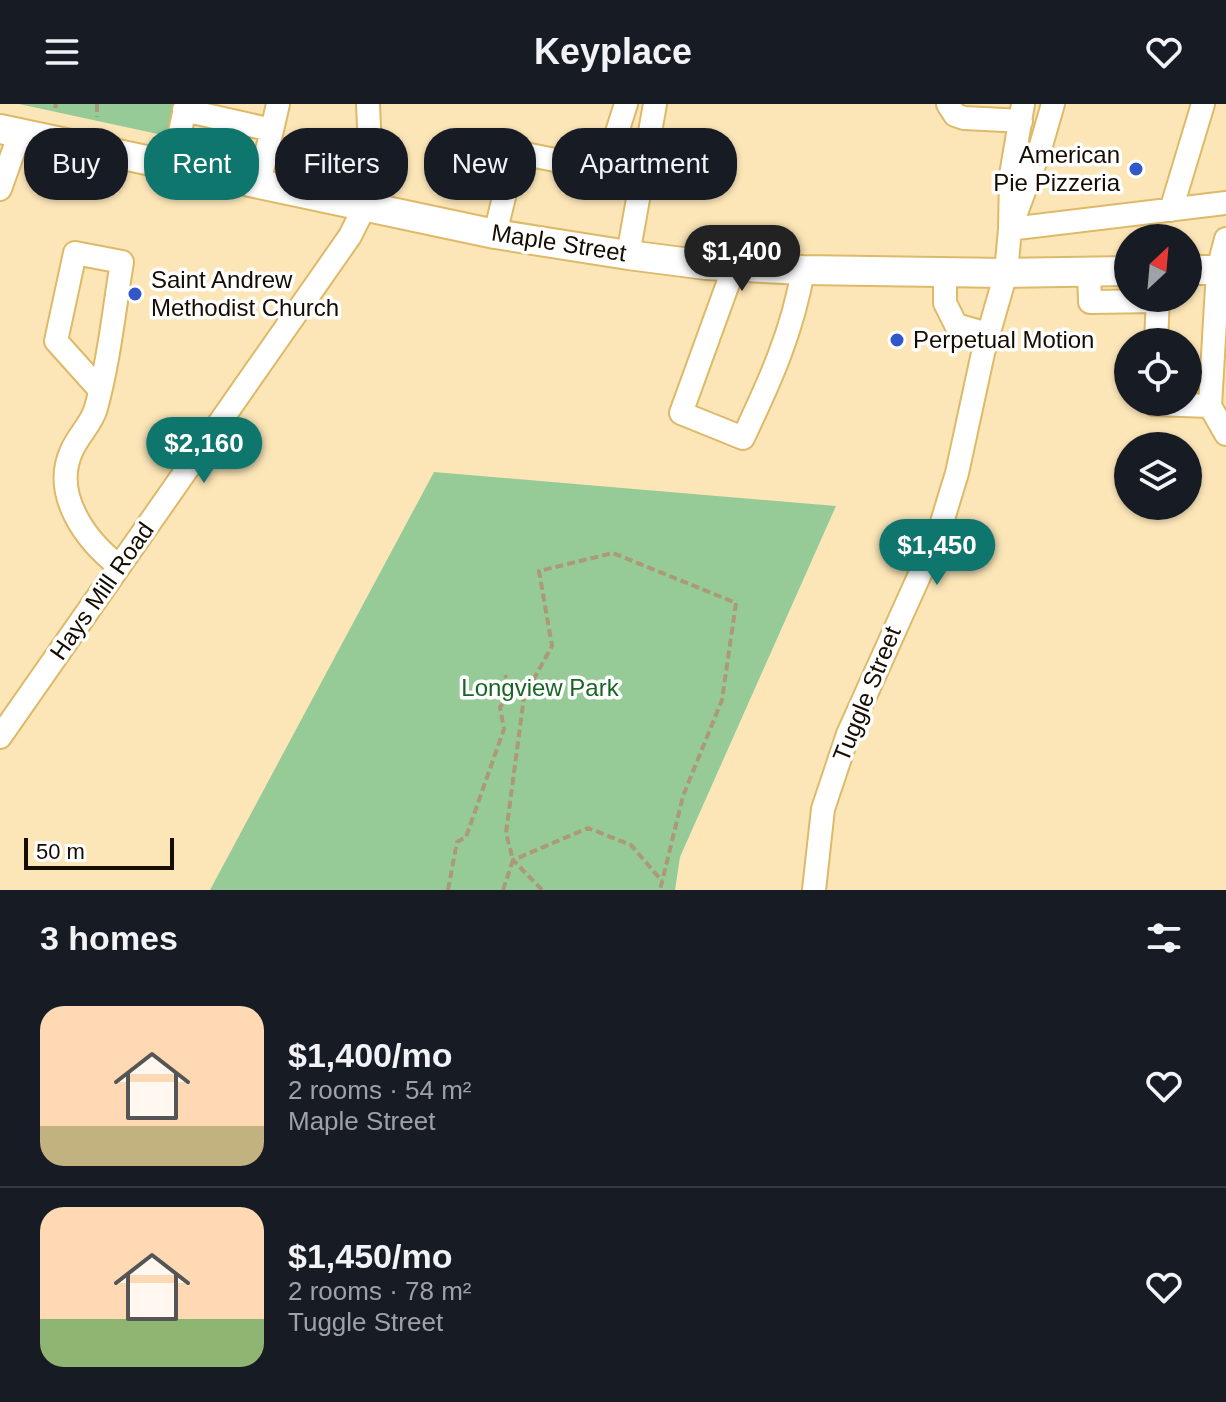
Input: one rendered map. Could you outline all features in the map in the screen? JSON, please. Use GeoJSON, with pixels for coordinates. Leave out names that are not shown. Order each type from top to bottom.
{"type":"FeatureCollection","features":[{"type":"Feature","properties":{"kind":"main road","name":"Maple Street"},"geometry":{"type":"LineString","coordinates":[[10,131],[144,158]]}},
{"type":"Feature","properties":{"kind":"main road","name":"Maple Street"},"geometry":{"type":"LineString","coordinates":[[259,183],[495,234],[628,255],[734,267],[1006,273],[1114,271]]}},
{"type":"Feature","properties":{"kind":"street"},"geometry":{"type":"LineString","coordinates":[[259,183],[278,104]]}},
{"type":"Feature","properties":{"kind":"street","name":"Hays Mill Road"},"geometry":{"type":"LineString","coordinates":[[0,737],[350,236],[365,206],[371,174],[368,104]]}},
{"type":"Feature","properties":{"kind":"street"},"geometry":{"type":"LineString","coordinates":[[495,234],[515,152],[605,170],[626,104]]}},
{"type":"Feature","properties":{"kind":"street"},"geometry":{"type":"LineString","coordinates":[[628,255],[655,104]]}},
{"type":"Feature","properties":{"kind":"street"},"geometry":{"type":"LineString","coordinates":[[948,104],[955,115],[964,118],[1022,112],[1011,175],[1010,229]]}},
{"type":"Feature","properties":{"kind":"street"},"geometry":{"type":"LineString","coordinates":[[1010,229],[1053,104]]}},
{"type":"Feature","properties":{"kind":"street"},"geometry":{"type":"LineString","coordinates":[[1171,210],[1203,104]]}},
{"type":"Feature","properties":{"kind":"street"},"geometry":{"type":"LineString","coordinates":[[181,128],[185,107],[238,113],[272,130]]}},
{"type":"Feature","properties":{"kind":"street"},"geometry":{"type":"LineString","coordinates":[[0,189],[10,131]]}},
{"type":"Feature","properties":{"kind":"street"},"geometry":{"type":"LineString","coordinates":[[1010,229],[1226,203]]}},
{"type":"Feature","properties":{"kind":"street","name":"Tuggle Street"},"geometry":{"type":"LineString","coordinates":[[814,890],[823,809],[848,734],[939,532],[957,473],[988,334],[1006,273],[1010,229]]}},
{"type":"Feature","properties":{"kind":"street"},"geometry":{"type":"LineString","coordinates":[[1226,239],[1210,406],[1226,434]]}},
{"type":"Feature","properties":{"kind":"street"},"geometry":{"type":"LineString","coordinates":[[100,390],[56,341],[75,253],[122,262],[100,390],[95,412],[70,453],[65,475],[73,512],[84,532],[101,552],[119,566]]}},
{"type":"Feature","properties":{"kind":"street"},"geometry":{"type":"LineString","coordinates":[[734,267],[681,413],[743,438],[789,334],[803,270]]}},
{"type":"Feature","properties":{"kind":"street"},"geometry":{"type":"LineString","coordinates":[[945,272],[945,303],[956,325],[988,334]]}},
{"type":"Feature","properties":{"kind":"street"},"geometry":{"type":"LineString","coordinates":[[1089,272],[1090,302],[1114,301]]}},
{"type":"Feature","properties":{"kind":"street"},"geometry":{"type":"LineString","coordinates":[[1202,406],[1210,406]]}},
{"type":"Feature","properties":{"kind":"path"},"geometry":{"type":"LineString","coordinates":[[97,104],[97,117]]}},
{"type":"Feature","properties":{"kind":"path"},"geometry":{"type":"LineString","coordinates":[[542,890],[513,860],[506,833],[524,697],[552,646],[539,571],[613,553],[736,603],[722,700],[683,796],[660,890]]}},
{"type":"Feature","properties":{"kind":"path"},"geometry":{"type":"LineString","coordinates":[[505,675],[510,685],[524,697]]}},
{"type":"Feature","properties":{"kind":"path"},"geometry":{"type":"LineString","coordinates":[[448,890],[457,842],[466,837],[504,729],[500,707],[508,697],[510,685]]}},
{"type":"Feature","properties":{"kind":"path"},"geometry":{"type":"LineString","coordinates":[[503,890],[513,860],[588,828],[631,845],[662,881]]}},
{"type":"Feature","properties":{"kind":"green space"},"geometry":{"type":"Polygon","coordinates":[[[19,104],[176,104],[169,128],[144,128],[144,131],[19,104]]]}},
{"type":"Feature","properties":{"kind":"green space","name":"Longview Park"},"geometry":{"type":"Polygon","coordinates":[[[434,472],[836,506],[680,857],[675,890],[210,890],[434,472]]]}},
{"type":"Feature","properties":{"kind":"place","name":"American Pie Pizzeria"},"geometry":{"type":"Point","coordinates":[1136,169]}},
{"type":"Feature","properties":{"kind":"place","name":"Saint Andrew Methodist Church"},"geometry":{"type":"Point","coordinates":[135,294]}},
{"type":"Feature","properties":{"kind":"place","name":"Perpetual Motion"},"geometry":{"type":"Point","coordinates":[897,340]}}]}
